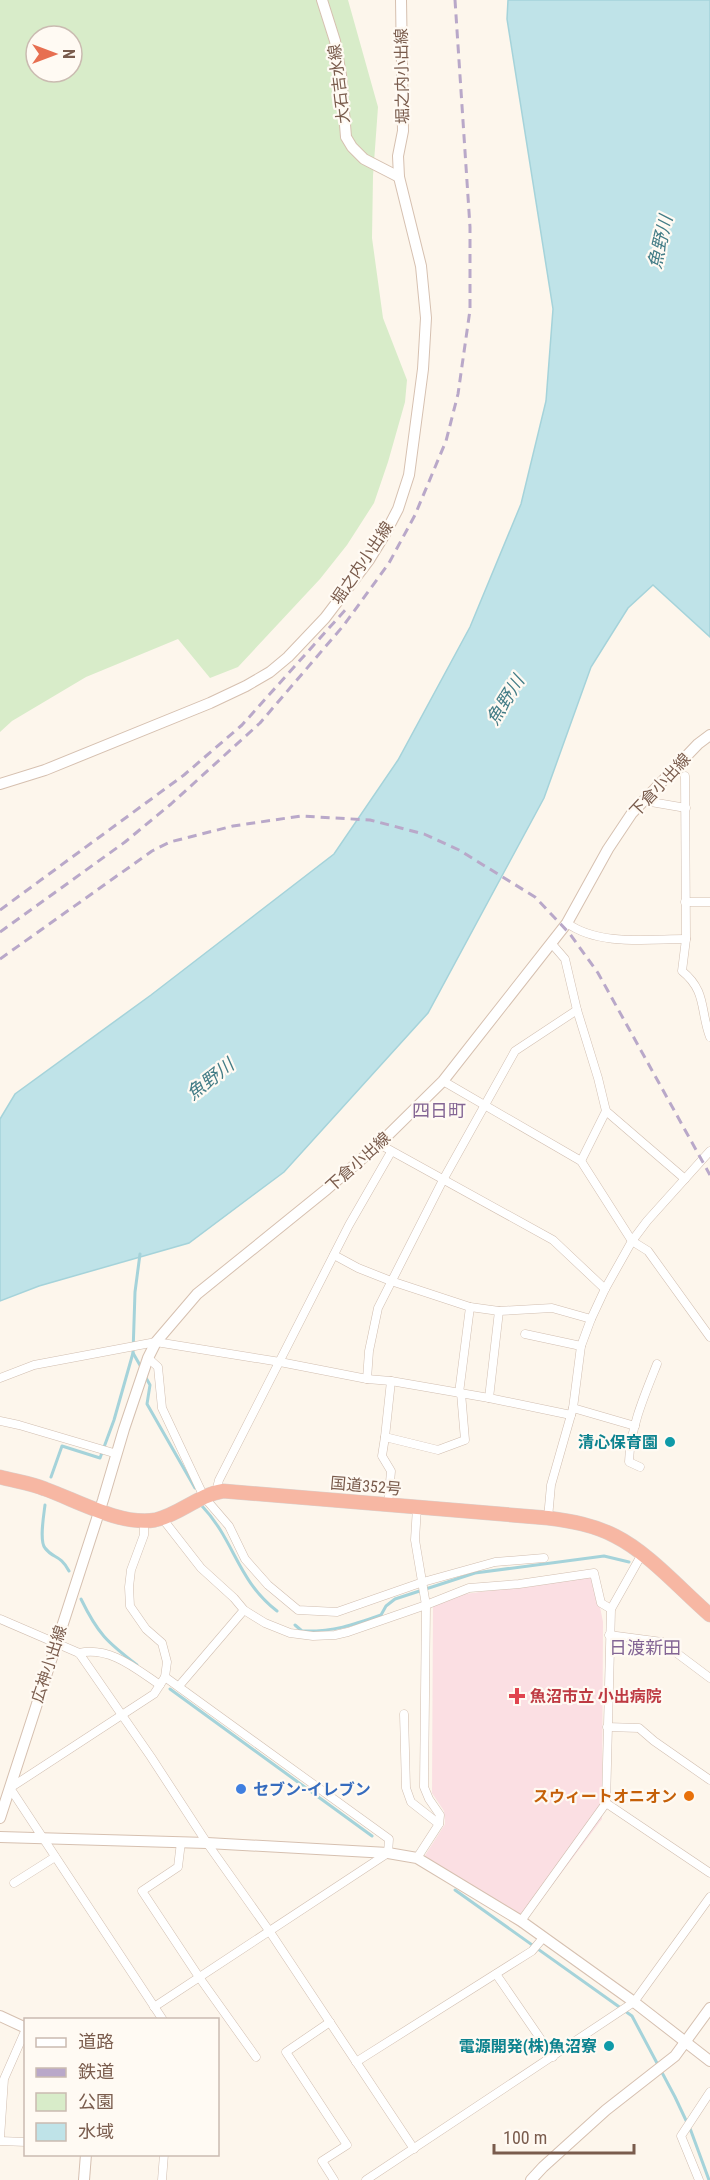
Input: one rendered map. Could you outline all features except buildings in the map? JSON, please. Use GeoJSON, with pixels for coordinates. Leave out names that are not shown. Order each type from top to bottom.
{"type":"FeatureCollection","features":[{"type":"Feature","properties":{"kind":"highway","name":"国道352号"},"geometry":{"type":"LineString","coordinates":[[0,1477],[42,1487],[127,1519],[144,1521],[162,1518],[210,1495],[267,1494],[548,1518],[580,1523],[615,1536],[642,1554],[710,1616]]}},
{"type":"Feature","properties":{"kind":"main road","name":"大石吉水線"},"geometry":{"type":"LineString","coordinates":[[322,0],[335,41],[346,137],[364,159],[399,177]]}},
{"type":"Feature","properties":{"kind":"main road","name":"堀之内小出線"},"geometry":{"type":"LineString","coordinates":[[0,784],[76,757],[210,703],[270,672],[288,657],[325,618],[369,560],[398,508],[409,475],[423,369],[426,318],[421,266],[399,177],[398,156],[403,131],[401,0]]}},
{"type":"Feature","properties":{"kind":"main road","name":"下倉小出線"},"geometry":{"type":"LineString","coordinates":[[99,1510],[108,1452],[156,1342],[197,1294],[379,1144],[443,1081],[567,923],[608,849],[632,813],[698,744],[710,735]]}},
{"type":"Feature","properties":{"kind":"main road","name":"広神小出線"},"geometry":{"type":"LineString","coordinates":[[0,1818],[6,1792],[99,1510]]}},
{"type":"Feature","properties":{"kind":"main road"},"geometry":{"type":"LineString","coordinates":[[0,1837],[207,1843],[388,1853],[417,1858],[520,1921],[634,2002],[710,2061]]}},
{"type":"Feature","properties":{"kind":"main road"},"geometry":{"type":"LineString","coordinates":[[531,2180],[606,2110],[675,2056],[710,2008]]}},
{"type":"Feature","properties":{"kind":"main road"},"geometry":{"type":"LineString","coordinates":[[0,2016],[24,2028]]}},
{"type":"Feature","properties":{"kind":"main road"},"geometry":{"type":"LineString","coordinates":[[84,2180],[87,2156]]}},
{"type":"Feature","properties":{"kind":"street"},"geometry":{"type":"LineString","coordinates":[[685,776],[686,939],[682,971],[693,980],[700,993],[710,1037]]}},
{"type":"Feature","properties":{"kind":"street"},"geometry":{"type":"LineString","coordinates":[[647,798],[651,802],[686,808]]}},
{"type":"Feature","properties":{"kind":"street"},"geometry":{"type":"LineString","coordinates":[[685,902],[710,902]]}},
{"type":"Feature","properties":{"kind":"street"},"geometry":{"type":"LineString","coordinates":[[567,923],[575,929],[605,939],[686,939]]}},
{"type":"Feature","properties":{"kind":"street"},"geometry":{"type":"LineString","coordinates":[[552,944],[565,958],[577,1010],[606,1111],[685,1179]]}},
{"type":"Feature","properties":{"kind":"street"},"geometry":{"type":"LineString","coordinates":[[367,1379],[369,1351],[378,1308],[443,1180],[515,1051],[577,1010]]}},
{"type":"Feature","properties":{"kind":"street"},"geometry":{"type":"LineString","coordinates":[[443,1081],[581,1161],[632,1241],[648,1251],[710,1337]]}},
{"type":"Feature","properties":{"kind":"street"},"geometry":{"type":"LineString","coordinates":[[581,1161],[606,1111]]}},
{"type":"Feature","properties":{"kind":"street"},"geometry":{"type":"LineString","coordinates":[[379,1144],[553,1240],[605,1289]]}},
{"type":"Feature","properties":{"kind":"street"},"geometry":{"type":"LineString","coordinates":[[548,1518],[551,1485],[572,1412],[581,1346],[591,1319],[632,1241],[710,1151]]}},
{"type":"Feature","properties":{"kind":"street"},"geometry":{"type":"LineString","coordinates":[[210,1495],[334,1255],[391,1152]]}},
{"type":"Feature","properties":{"kind":"street"},"geometry":{"type":"LineString","coordinates":[[334,1255],[358,1268],[391,1281],[470,1307],[499,1311],[552,1308],[591,1319]]}},
{"type":"Feature","properties":{"kind":"street"},"geometry":{"type":"LineString","coordinates":[[385,1437],[438,1450],[465,1440],[460,1393],[470,1307]]}},
{"type":"Feature","properties":{"kind":"street"},"geometry":{"type":"LineString","coordinates":[[489,1398],[499,1311]]}},
{"type":"Feature","properties":{"kind":"street"},"geometry":{"type":"LineString","coordinates":[[525,1334],[581,1346]]}},
{"type":"Feature","properties":{"kind":"street"},"geometry":{"type":"LineString","coordinates":[[0,1378],[34,1365],[156,1342],[572,1412],[635,1426]]}},
{"type":"Feature","properties":{"kind":"street"},"geometry":{"type":"LineString","coordinates":[[148,1358],[158,1367],[162,1408],[245,1558],[268,1585],[298,1610],[338,1612],[495,1562],[544,1558]]}},
{"type":"Feature","properties":{"kind":"street"},"geometry":{"type":"LineString","coordinates":[[640,1467],[629,1462],[629,1450],[640,1408],[657,1364]]}},
{"type":"Feature","properties":{"kind":"street"},"geometry":{"type":"LineString","coordinates":[[388,1505],[391,1472],[382,1456],[391,1381]]}},
{"type":"Feature","properties":{"kind":"street"},"geometry":{"type":"LineString","coordinates":[[0,1421],[108,1452]]}},
{"type":"Feature","properties":{"kind":"street"},"geometry":{"type":"LineString","coordinates":[[417,1507],[416,1539],[426,1605],[424,1787],[440,1815],[439,1824],[417,1858]]}},
{"type":"Feature","properties":{"kind":"street"},"geometry":{"type":"LineString","coordinates":[[162,1518],[201,1568],[244,1610],[265,1623],[290,1633],[313,1636],[334,1635],[426,1605],[469,1588],[519,1584],[594,1573],[602,1603],[611,1609]]}},
{"type":"Feature","properties":{"kind":"street"},"geometry":{"type":"LineString","coordinates":[[144,1521],[140,1551],[131,1570],[130,1606],[146,1629],[162,1643],[167,1662],[165,1677],[154,1694],[6,1792],[43,1839],[162,2018]]}},
{"type":"Feature","properties":{"kind":"street"},"geometry":{"type":"LineString","coordinates":[[520,1921],[606,1803],[611,1609],[642,1554]]}},
{"type":"Feature","properties":{"kind":"street"},"geometry":{"type":"LineString","coordinates":[[178,1686],[244,1610]]}},
{"type":"Feature","properties":{"kind":"street"},"geometry":{"type":"LineString","coordinates":[[0,1619],[79,1653],[270,1932],[414,2149]]}},
{"type":"Feature","properties":{"kind":"street"},"geometry":{"type":"LineString","coordinates":[[609,1635],[662,1642],[710,1678]]}},
{"type":"Feature","properties":{"kind":"street"},"geometry":{"type":"LineString","coordinates":[[79,1653],[88,1651],[121,1658],[160,1685]]}},
{"type":"Feature","properties":{"kind":"street"},"geometry":{"type":"LineString","coordinates":[[154,2007],[388,1853],[389,1839],[165,1677]]}},
{"type":"Feature","properties":{"kind":"street"},"geometry":{"type":"LineString","coordinates":[[404,1714],[406,1788],[411,1802],[439,1824]]}},
{"type":"Feature","properties":{"kind":"street"},"geometry":{"type":"LineString","coordinates":[[607,1726],[639,1728],[710,1780]]}},
{"type":"Feature","properties":{"kind":"street"},"geometry":{"type":"LineString","coordinates":[[606,1803],[710,1873]]}},
{"type":"Feature","properties":{"kind":"street"},"geometry":{"type":"LineString","coordinates":[[181,1842],[178,1867],[142,1891],[256,2057]]}},
{"type":"Feature","properties":{"kind":"street"},"geometry":{"type":"LineString","coordinates":[[14,1883],[55,1857]]}},
{"type":"Feature","properties":{"kind":"street"},"geometry":{"type":"LineString","coordinates":[[366,2180],[634,2002],[710,1897]]}},
{"type":"Feature","properties":{"kind":"street"},"geometry":{"type":"LineString","coordinates":[[356,2062],[532,1951],[543,1938]]}},
{"type":"Feature","properties":{"kind":"street"},"geometry":{"type":"LineString","coordinates":[[496,1974],[553,2057]]}},
{"type":"Feature","properties":{"kind":"street"},"geometry":{"type":"LineString","coordinates":[[330,2022],[286,2052],[347,2145],[322,2161],[334,2180]]}},
{"type":"Feature","properties":{"kind":"street"},"geometry":{"type":"LineString","coordinates":[[24,2034],[4,2079],[0,2139],[24,2142]]}},
{"type":"Feature","properties":{"kind":"street"},"geometry":{"type":"LineString","coordinates":[[699,2180],[681,2136],[710,2092]]}},
{"type":"Feature","properties":{"kind":"street"},"geometry":{"type":"LineString","coordinates":[[162,2180],[164,2156]]}},
{"type":"Feature","properties":{"kind":"shaded area","name":"魚沼市立 小出病院"},"geometry":{"type":"Polygon","coordinates":[[[594,1577],[603,1622],[602,1819],[520,1928],[424,1857],[445,1824],[444,1811],[432,1793],[433,1605],[465,1594],[594,1577]]]}},
{"type":"Feature","properties":{"kind":"green space"},"geometry":{"type":"Polygon","coordinates":[[[0,0],[348,0],[378,107],[373,176],[372,238],[383,318],[407,380],[405,402],[374,503],[347,545],[320,579],[238,667],[210,678],[178,639],[86,677],[12,721],[0,732],[0,0]]]}},
{"type":"Feature","properties":{"kind":"water","name":"魚野川"},"geometry":{"type":"Polygon","coordinates":[[[508,0],[710,0],[710,637],[653,585],[628,608],[591,667],[544,798],[428,1013],[284,1172],[189,1243],[39,1286],[0,1301],[0,1119],[15,1094],[151,995],[334,854],[398,760],[470,627],[521,504],[546,401],[553,309],[507,19],[508,0]]]}},
{"type":"Feature","properties":{"kind":"waterway"},"geometry":{"type":"LineString","coordinates":[[51,1477],[62,1446],[100,1458],[114,1420],[133,1353],[135,1292],[140,1254]]}},
{"type":"Feature","properties":{"kind":"waterway"},"geometry":{"type":"LineString","coordinates":[[133,1353],[141,1367]]}},
{"type":"Feature","properties":{"kind":"waterway"},"geometry":{"type":"LineString","coordinates":[[145,1376],[150,1385],[147,1404],[195,1488]]}},
{"type":"Feature","properties":{"kind":"waterway"},"geometry":{"type":"LineString","coordinates":[[45,1505],[42,1527],[43,1545],[63,1562],[69,1571]]}},
{"type":"Feature","properties":{"kind":"waterway"},"geometry":{"type":"LineString","coordinates":[[202,1506],[222,1533],[253,1586],[277,1611]]}},
{"type":"Feature","properties":{"kind":"waterway"},"geometry":{"type":"LineString","coordinates":[[295,1625],[302,1631],[352,1625],[381,1615],[386,1606],[395,1599],[475,1573],[604,1556],[629,1562]]}},
{"type":"Feature","properties":{"kind":"waterway"},"geometry":{"type":"LineString","coordinates":[[81,1599],[104,1636],[137,1665]]}},
{"type":"Feature","properties":{"kind":"waterway"},"geometry":{"type":"LineString","coordinates":[[170,1689],[372,1836]]}},
{"type":"Feature","properties":{"kind":"waterway"},"geometry":{"type":"LineString","coordinates":[[455,1890],[632,2016],[691,2131],[709,2180]]}},
{"type":"Feature","properties":{"kind":"railway"},"geometry":{"type":"LineString","coordinates":[[0,932],[125,842],[171,804],[260,723],[344,625],[389,563],[415,515],[446,441],[458,394],[470,310],[470,227],[455,0]]}},
{"type":"Feature","properties":{"kind":"railway"},"geometry":{"type":"LineString","coordinates":[[0,910],[184,775],[242,725],[347,608]]}},
{"type":"Feature","properties":{"kind":"railway"},"geometry":{"type":"LineString","coordinates":[[0,959],[152,851],[170,842],[233,826],[301,816],[370,820],[424,834],[459,850],[535,897],[570,934],[598,973],[710,1175]]}},
{"type":"Feature","properties":{"kind":"place","name":"清心保育園"},"geometry":{"type":"Point","coordinates":[670,1442]}},
{"type":"Feature","properties":{"kind":"place","name":"魚沼市立 小出病院"},"geometry":{"type":"Point","coordinates":[517,1696]}},
{"type":"Feature","properties":{"kind":"place","name":"セブン-イレブン"},"geometry":{"type":"Point","coordinates":[241,1789]}},
{"type":"Feature","properties":{"kind":"place","name":"スウィートオニオン"},"geometry":{"type":"Point","coordinates":[689,1796]}},
{"type":"Feature","properties":{"kind":"place","name":"電源開発(株)魚沼寮"},"geometry":{"type":"Point","coordinates":[609,2046]}},
{"type":"Feature","properties":{"kind":"district","name":"四日町"},"geometry":{"type":"Point","coordinates":[439,1110]}},
{"type":"Feature","properties":{"kind":"district","name":"日渡新田"},"geometry":{"type":"Point","coordinates":[645,1647]}}]}
